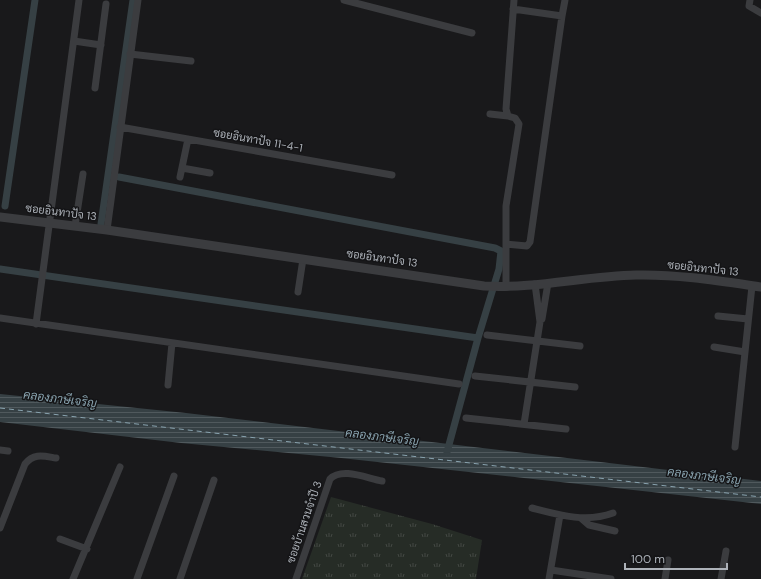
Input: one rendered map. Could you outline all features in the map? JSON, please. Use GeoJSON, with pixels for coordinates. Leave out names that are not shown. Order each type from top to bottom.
{"type":"FeatureCollection","features":[{"type":"Feature","properties":{"kind":"street"},"geometry":{"type":"LineString","coordinates":[[36,324],[79,0]]}},
{"type":"Feature","properties":{"kind":"street"},"geometry":{"type":"LineString","coordinates":[[107,230],[138,0]]}},
{"type":"Feature","properties":{"kind":"street"},"geometry":{"type":"LineString","coordinates":[[344,0],[355,1],[472,34]]}},
{"type":"Feature","properties":{"kind":"street"},"geometry":{"type":"LineString","coordinates":[[508,116],[506,109],[514,0]]}},
{"type":"Feature","properties":{"kind":"street"},"geometry":{"type":"LineString","coordinates":[[506,244],[527,246],[530,242],[565,0]]}},
{"type":"Feature","properties":{"kind":"street"},"geometry":{"type":"LineString","coordinates":[[750,0],[749,6],[761,13]]}},
{"type":"Feature","properties":{"kind":"street"},"geometry":{"type":"LineString","coordinates":[[95,88],[106,4]]}},
{"type":"Feature","properties":{"kind":"street"},"geometry":{"type":"LineString","coordinates":[[513,9],[562,16]]}},
{"type":"Feature","properties":{"kind":"street"},"geometry":{"type":"LineString","coordinates":[[74,41],[101,45]]}},
{"type":"Feature","properties":{"kind":"street"},"geometry":{"type":"LineString","coordinates":[[130,54],[191,61]]}},
{"type":"Feature","properties":{"kind":"street"},"geometry":{"type":"LineString","coordinates":[[490,114],[515,118],[519,124],[506,206],[506,244],[499,286]]}},
{"type":"Feature","properties":{"kind":"street","name":"ซอยอินทาปัจ 11-4-1"},"geometry":{"type":"LineString","coordinates":[[120,127],[392,175]]}},
{"type":"Feature","properties":{"kind":"street"},"geometry":{"type":"LineString","coordinates":[[180,177],[188,139]]}},
{"type":"Feature","properties":{"kind":"street"},"geometry":{"type":"LineString","coordinates":[[182,168],[210,173]]}},
{"type":"Feature","properties":{"kind":"street"},"geometry":{"type":"LineString","coordinates":[[75,226],[83,174]]}},
{"type":"Feature","properties":{"kind":"street","name":"ซอยอินทาปัจ 13"},"geometry":{"type":"LineString","coordinates":[[0,217],[107,230],[499,286],[636,275],[757,286]]}},
{"type":"Feature","properties":{"kind":"street"},"geometry":{"type":"LineString","coordinates":[[298,292],[303,259]]}},
{"type":"Feature","properties":{"kind":"street"},"geometry":{"type":"LineString","coordinates":[[524,424],[540,322],[548,283]]}},
{"type":"Feature","properties":{"kind":"street"},"geometry":{"type":"LineString","coordinates":[[536,284],[540,322]]}},
{"type":"Feature","properties":{"kind":"street"},"geometry":{"type":"LineString","coordinates":[[735,447],[748,319],[757,286]]}},
{"type":"Feature","properties":{"kind":"street"},"geometry":{"type":"LineString","coordinates":[[718,316],[748,319]]}},
{"type":"Feature","properties":{"kind":"street"},"geometry":{"type":"LineString","coordinates":[[0,318],[459,384]]}},
{"type":"Feature","properties":{"kind":"street"},"geometry":{"type":"LineString","coordinates":[[487,335],[580,346]]}},
{"type":"Feature","properties":{"kind":"street"},"geometry":{"type":"LineString","coordinates":[[168,385],[172,343]]}},
{"type":"Feature","properties":{"kind":"street"},"geometry":{"type":"LineString","coordinates":[[714,347],[745,352]]}},
{"type":"Feature","properties":{"kind":"street"},"geometry":{"type":"LineString","coordinates":[[475,376],[575,387]]}},
{"type":"Feature","properties":{"kind":"street"},"geometry":{"type":"LineString","coordinates":[[466,418],[566,430]]}},
{"type":"Feature","properties":{"kind":"street"},"geometry":{"type":"LineString","coordinates":[[0,450],[8,451]]}},
{"type":"Feature","properties":{"kind":"street"},"geometry":{"type":"LineString","coordinates":[[0,528],[27,461],[38,455],[56,458]]}},
{"type":"Feature","properties":{"kind":"street"},"geometry":{"type":"LineString","coordinates":[[74,579],[120,467]]}},
{"type":"Feature","properties":{"kind":"street","name":"ซอยบ้านสวนจำปี 3"},"geometry":{"type":"LineString","coordinates":[[296,579],[330,479],[335,474],[342,472],[382,481]]}},
{"type":"Feature","properties":{"kind":"street"},"geometry":{"type":"LineString","coordinates":[[137,579],[174,476]]}},
{"type":"Feature","properties":{"kind":"street"},"geometry":{"type":"LineString","coordinates":[[180,579],[214,480]]}},
{"type":"Feature","properties":{"kind":"street"},"geometry":{"type":"LineString","coordinates":[[532,508],[560,515],[582,518],[601,517],[613,513]]}},
{"type":"Feature","properties":{"kind":"street"},"geometry":{"type":"LineString","coordinates":[[549,579],[560,515]]}},
{"type":"Feature","properties":{"kind":"street"},"geometry":{"type":"LineString","coordinates":[[582,518],[589,525],[615,531]]}},
{"type":"Feature","properties":{"kind":"street"},"geometry":{"type":"LineString","coordinates":[[60,539],[87,549]]}},
{"type":"Feature","properties":{"kind":"street"},"geometry":{"type":"LineString","coordinates":[[721,579],[726,551]]}},
{"type":"Feature","properties":{"kind":"street"},"geometry":{"type":"LineString","coordinates":[[665,579],[668,560]]}},
{"type":"Feature","properties":{"kind":"street"},"geometry":{"type":"LineString","coordinates":[[551,570],[612,579]]}},
{"type":"Feature","properties":{"kind":"green space"},"geometry":{"type":"Polygon","coordinates":[[[331,497],[432,524],[482,540],[476,579],[302,579],[331,497]]]}},
{"type":"Feature","properties":{"kind":"water","name":"คลองภาษีเจริญ"},"geometry":{"type":"Polygon","coordinates":[[[0,394],[186,413],[761,481],[761,504],[341,458],[181,443],[0,422],[0,394]]]}},
{"type":"Feature","properties":{"kind":"waterway"},"geometry":{"type":"LineString","coordinates":[[5,206],[35,0]]}},
{"type":"Feature","properties":{"kind":"waterway"},"geometry":{"type":"LineString","coordinates":[[101,224],[133,0]]}},
{"type":"Feature","properties":{"kind":"waterway"},"geometry":{"type":"LineString","coordinates":[[119,177],[495,248],[501,251],[499,269],[478,338],[447,452]]}},
{"type":"Feature","properties":{"kind":"waterway"},"geometry":{"type":"LineString","coordinates":[[0,269],[478,338]]}},
{"type":"Feature","properties":{"kind":"ferry route"},"geometry":{"type":"LineString","coordinates":[[0,408],[761,497]]}}]}
